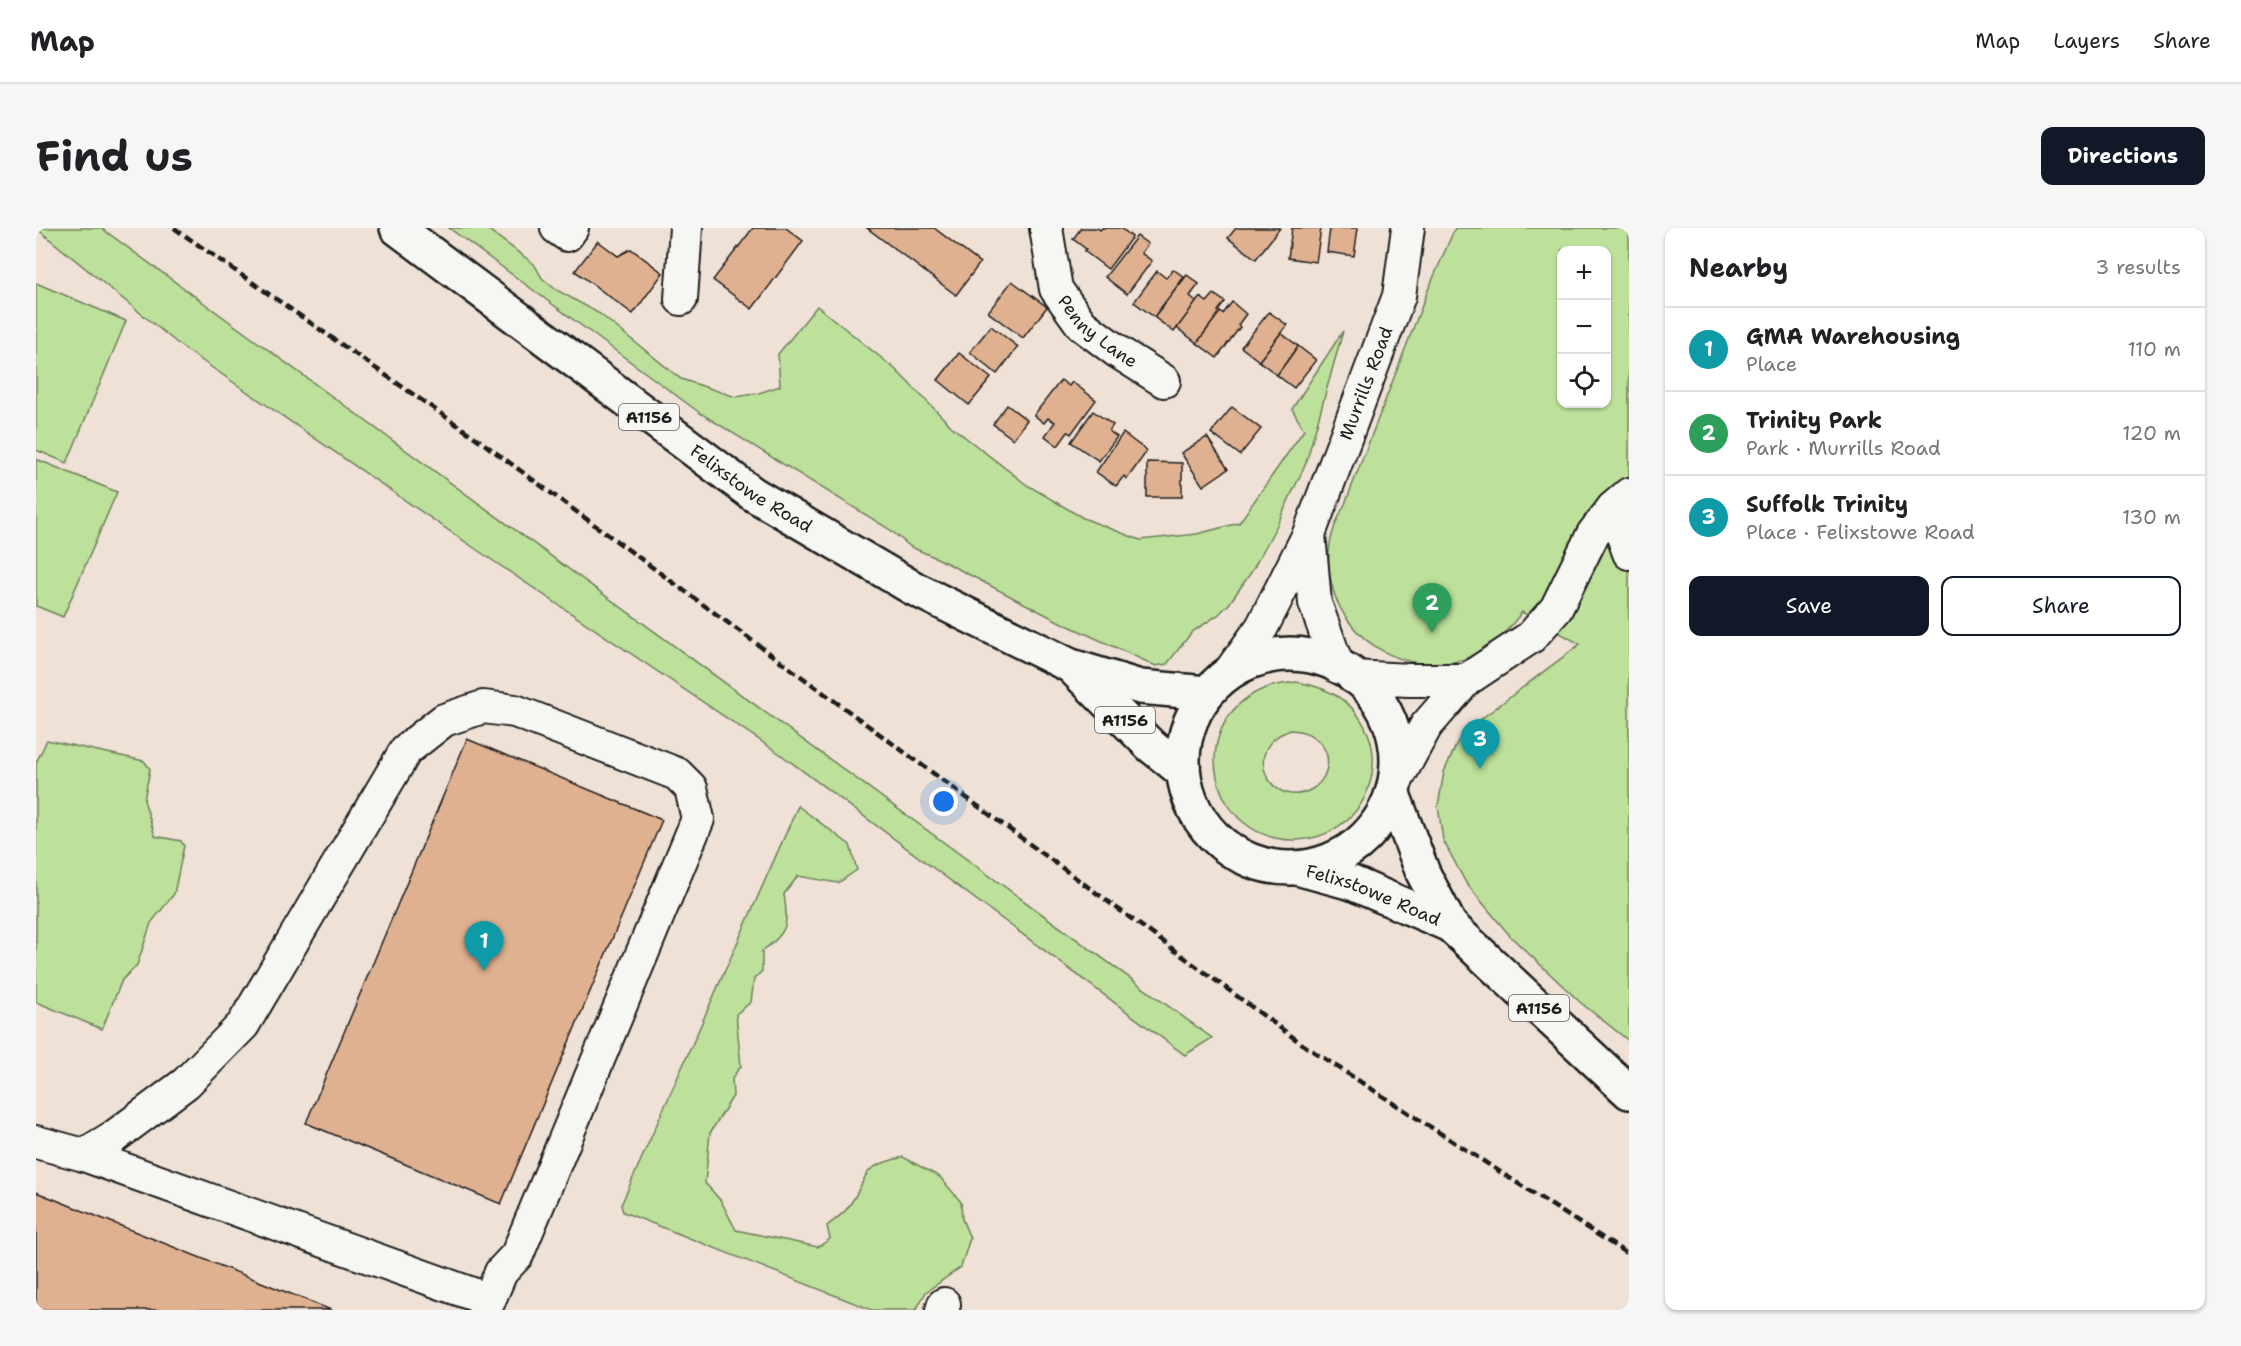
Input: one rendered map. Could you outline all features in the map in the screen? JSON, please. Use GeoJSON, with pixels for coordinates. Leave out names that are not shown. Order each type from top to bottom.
{"type":"FeatureCollection","features":[{"type":"Feature","properties":{"kind":"main road","name":"Felixstowe Road"},"geometry":{"type":"LineString","coordinates":[[397,228],[753,494],[913,588],[1071,666],[1140,687],[1218,683]]}},
{"type":"Feature","properties":{"kind":"main road"},"geometry":{"type":"LineString","coordinates":[[1274,656],[1317,658],[1346,672],[1374,693],[1387,715],[1398,749],[1395,788],[1379,823],[1360,840],[1330,859],[1296,867],[1264,865],[1232,852],[1208,831],[1190,803],[1182,771],[1184,738],[1192,714],[1218,683],[1251,659],[1274,656]]}},
{"type":"Feature","properties":{"kind":"main road","name":"Felixstowe Road"},"geometry":{"type":"LineString","coordinates":[[1071,666],[1151,746],[1182,771]]}},
{"type":"Feature","properties":{"kind":"main road","name":"Felixstowe Road"},"geometry":{"type":"LineString","coordinates":[[1395,788],[1423,873],[1450,925],[1629,1092]]}},
{"type":"Feature","properties":{"kind":"main road","name":"Felixstowe Road"},"geometry":{"type":"LineString","coordinates":[[1296,867],[1352,883],[1450,925]]}},
{"type":"Feature","properties":{"kind":"street"},"geometry":{"type":"LineString","coordinates":[[557,228],[567,235],[572,228]]}},
{"type":"Feature","properties":{"kind":"street"},"geometry":{"type":"LineString","coordinates":[[681,299],[686,228]]}},
{"type":"Feature","properties":{"kind":"street","name":"Penny Lane"},"geometry":{"type":"LineString","coordinates":[[1046,228],[1056,289],[1082,325],[1118,352],[1164,381]]}},
{"type":"Feature","properties":{"kind":"street","name":"Murrills Road"},"geometry":{"type":"LineString","coordinates":[[1218,683],[1262,627],[1309,534],[1399,296],[1408,228]]}},
{"type":"Feature","properties":{"kind":"street"},"geometry":{"type":"LineString","coordinates":[[1621,501],[1629,553]]}},
{"type":"Feature","properties":{"kind":"street"},"geometry":{"type":"LineString","coordinates":[[1395,788],[1426,726],[1466,680],[1531,637],[1556,609],[1593,534],[1621,501]]}},
{"type":"Feature","properties":{"kind":"street","name":"Murrills Road"},"geometry":{"type":"LineString","coordinates":[[1309,534],[1315,603],[1346,672]]}},
{"type":"Feature","properties":{"kind":"street"},"geometry":{"type":"LineString","coordinates":[[1346,672],[1408,680],[1466,680]]}},
{"type":"Feature","properties":{"kind":"street"},"geometry":{"type":"LineString","coordinates":[[36,1142],[84,1155],[487,1305],[501,1272],[517,1255],[698,819],[691,788],[677,774],[515,711],[483,707],[444,720],[406,750],[243,1025],[186,1083],[115,1136],[84,1155]]}},
{"type":"Feature","properties":{"kind":"green space"},"geometry":{"type":"Polygon","coordinates":[[[36,228],[101,228],[1212,1038],[1185,1055],[780,754],[182,347],[36,228]]]}},
{"type":"Feature","properties":{"kind":"green space"},"geometry":{"type":"Polygon","coordinates":[[[449,228],[486,228],[534,264],[542,278],[555,289],[600,314],[681,379],[736,397],[780,386],[778,354],[817,306],[895,369],[952,427],[1027,485],[1083,518],[1140,540],[1197,534],[1239,523],[1304,430],[1292,409],[1343,331],[1306,463],[1252,571],[1229,604],[1218,615],[1192,632],[1167,664],[1156,666],[1058,621],[939,559],[911,547],[889,529],[700,413],[449,228]]]}},
{"type":"Feature","properties":{"kind":"green space"},"geometry":{"type":"Polygon","coordinates":[[[1455,228],[1629,228],[1629,1041],[1581,1003],[1511,937],[1466,883],[1443,840],[1438,806],[1444,772],[1458,741],[1481,719],[1580,644],[1522,612],[1498,640],[1468,657],[1441,664],[1414,662],[1388,654],[1366,639],[1347,619],[1335,594],[1329,565],[1329,549],[1332,533],[1428,290],[1455,228]]]}},
{"type":"Feature","properties":{"kind":"green space"},"geometry":{"type":"Polygon","coordinates":[[[36,283],[126,321],[67,463],[36,450],[36,283]]]}},
{"type":"Feature","properties":{"kind":"green space"},"geometry":{"type":"Polygon","coordinates":[[[36,459],[117,492],[63,617],[36,606],[36,459]]]}},
{"type":"Feature","properties":{"kind":"green space"},"geometry":{"type":"Polygon","coordinates":[[[1296,682],[1320,688],[1340,698],[1349,706],[1364,724],[1373,756],[1369,786],[1354,813],[1327,833],[1303,840],[1265,835],[1243,821],[1226,802],[1217,778],[1215,753],[1222,728],[1237,706],[1261,690],[1296,682]],[[1291,730],[1275,738],[1266,750],[1263,762],[1266,775],[1274,785],[1284,792],[1297,794],[1317,785],[1322,780],[1327,767],[1327,758],[1321,744],[1315,738],[1300,731],[1291,730]]]}},
{"type":"Feature","properties":{"kind":"green space"},"geometry":{"type":"Polygon","coordinates":[[[47,740],[144,761],[150,769],[144,800],[155,836],[181,841],[184,846],[174,894],[151,923],[137,965],[122,980],[102,1029],[36,1002],[36,763],[47,740]]]}},
{"type":"Feature","properties":{"kind":"green space"},"geometry":{"type":"Polygon","coordinates":[[[798,806],[850,845],[857,870],[838,883],[798,876],[784,894],[785,927],[782,933],[762,951],[762,971],[754,979],[751,1002],[736,1014],[741,1066],[732,1078],[733,1096],[710,1133],[705,1183],[721,1201],[736,1230],[818,1247],[830,1239],[827,1226],[847,1209],[871,1169],[903,1157],[940,1177],[961,1202],[962,1219],[970,1238],[961,1267],[926,1292],[916,1310],[872,1310],[623,1212],[621,1205],[798,806]]]}},
{"type":"Feature","properties":{"kind":"building"},"geometry":{"type":"Polygon","coordinates":[[[753,228],[786,228],[803,241],[752,309],[713,280],[753,228]]]}},
{"type":"Feature","properties":{"kind":"building"},"geometry":{"type":"Polygon","coordinates":[[[867,228],[934,228],[980,263],[956,295],[867,228]]]}},
{"type":"Feature","properties":{"kind":"building"},"geometry":{"type":"Polygon","coordinates":[[[1081,228],[1100,230],[1102,228],[1121,228],[1132,237],[1108,269],[1084,251],[1086,249],[1073,239],[1081,228]]]}},
{"type":"Feature","properties":{"kind":"building"},"geometry":{"type":"Polygon","coordinates":[[[1236,228],[1280,228],[1256,259],[1228,238],[1236,228]]]}},
{"type":"Feature","properties":{"kind":"building"},"geometry":{"type":"Polygon","coordinates":[[[1292,228],[1321,228],[1316,262],[1288,258],[1292,228]]]}},
{"type":"Feature","properties":{"kind":"building"},"geometry":{"type":"Polygon","coordinates":[[[1330,228],[1358,228],[1354,256],[1327,252],[1330,228]]]}},
{"type":"Feature","properties":{"kind":"building"},"geometry":{"type":"Polygon","coordinates":[[[1137,236],[1148,244],[1141,253],[1152,261],[1127,294],[1105,277],[1137,236]]]}},
{"type":"Feature","properties":{"kind":"building"},"geometry":{"type":"Polygon","coordinates":[[[598,241],[618,256],[631,249],[663,273],[633,314],[575,271],[598,241]]]}},
{"type":"Feature","properties":{"kind":"building"},"geometry":{"type":"Polygon","coordinates":[[[1173,269],[1184,277],[1154,317],[1134,302],[1157,271],[1166,278],[1173,269]]]}},
{"type":"Feature","properties":{"kind":"building"},"geometry":{"type":"Polygon","coordinates":[[[1187,275],[1199,284],[1190,296],[1197,302],[1174,332],[1154,317],[1187,275]]]}},
{"type":"Feature","properties":{"kind":"building"},"geometry":{"type":"Polygon","coordinates":[[[1012,281],[1047,307],[1023,338],[988,312],[1012,281]]]}},
{"type":"Feature","properties":{"kind":"building"},"geometry":{"type":"Polygon","coordinates":[[[1214,294],[1225,302],[1197,343],[1177,328],[1200,297],[1207,302],[1214,294]]]}},
{"type":"Feature","properties":{"kind":"building"},"geometry":{"type":"Polygon","coordinates":[[[1232,302],[1246,314],[1238,325],[1240,327],[1217,358],[1197,343],[1220,312],[1223,314],[1232,302]]]}},
{"type":"Feature","properties":{"kind":"building"},"geometry":{"type":"Polygon","coordinates":[[[1269,312],[1287,325],[1259,361],[1241,347],[1269,312]]]}},
{"type":"Feature","properties":{"kind":"building"},"geometry":{"type":"Polygon","coordinates":[[[991,326],[1018,347],[997,374],[970,352],[991,326]]]}},
{"type":"Feature","properties":{"kind":"building"},"geometry":{"type":"Polygon","coordinates":[[[1281,333],[1298,346],[1277,375],[1259,361],[1281,333]]]}},
{"type":"Feature","properties":{"kind":"building"},"geometry":{"type":"Polygon","coordinates":[[[1298,346],[1316,360],[1294,388],[1277,375],[1298,346]]]}},
{"type":"Feature","properties":{"kind":"building"},"geometry":{"type":"Polygon","coordinates":[[[959,353],[991,378],[969,405],[938,380],[959,353]]]}},
{"type":"Feature","properties":{"kind":"building"},"geometry":{"type":"Polygon","coordinates":[[[1061,380],[1069,386],[1072,382],[1096,400],[1071,434],[1068,432],[1058,446],[1045,436],[1055,422],[1048,418],[1044,423],[1034,415],[1061,380]]]}},
{"type":"Feature","properties":{"kind":"building"},"geometry":{"type":"Polygon","coordinates":[[[1007,405],[1027,420],[1013,439],[993,424],[1007,405]]]}},
{"type":"Feature","properties":{"kind":"building"},"geometry":{"type":"Polygon","coordinates":[[[1232,407],[1261,429],[1240,455],[1211,433],[1232,407]]]}},
{"type":"Feature","properties":{"kind":"building"},"geometry":{"type":"Polygon","coordinates":[[[1093,411],[1113,425],[1109,431],[1117,437],[1099,461],[1071,442],[1093,411]]]}},
{"type":"Feature","properties":{"kind":"building"},"geometry":{"type":"Polygon","coordinates":[[[1123,433],[1147,451],[1127,479],[1124,476],[1116,486],[1096,472],[1123,433]]]}},
{"type":"Feature","properties":{"kind":"building"},"geometry":{"type":"Polygon","coordinates":[[[1207,437],[1228,469],[1203,486],[1181,453],[1207,437]]]}},
{"type":"Feature","properties":{"kind":"building"},"geometry":{"type":"Polygon","coordinates":[[[1147,462],[1182,463],[1182,497],[1147,497],[1147,462]]]}},
{"type":"Feature","properties":{"kind":"building"},"geometry":{"type":"Polygon","coordinates":[[[467,739],[662,820],[501,1204],[306,1123],[467,739]]]}},
{"type":"Feature","properties":{"kind":"building"},"geometry":{"type":"Polygon","coordinates":[[[36,1192],[331,1310],[36,1310],[36,1192]]]}},
{"type":"Feature","properties":{"kind":"railway"},"geometry":{"type":"LineString","coordinates":[[174,228],[476,438],[1305,1046],[1629,1255]]}},
{"type":"Feature","properties":{"kind":"place","name":"Trinity Park"},"geometry":{"type":"Point","coordinates":[1432,633]}},
{"type":"Feature","properties":{"kind":"place","name":"Suffolk Trinity"},"geometry":{"type":"Point","coordinates":[1480,769]}},
{"type":"Feature","properties":{"kind":"place","name":"GMA Warehousing"},"geometry":{"type":"Point","coordinates":[484,971]}}]}
